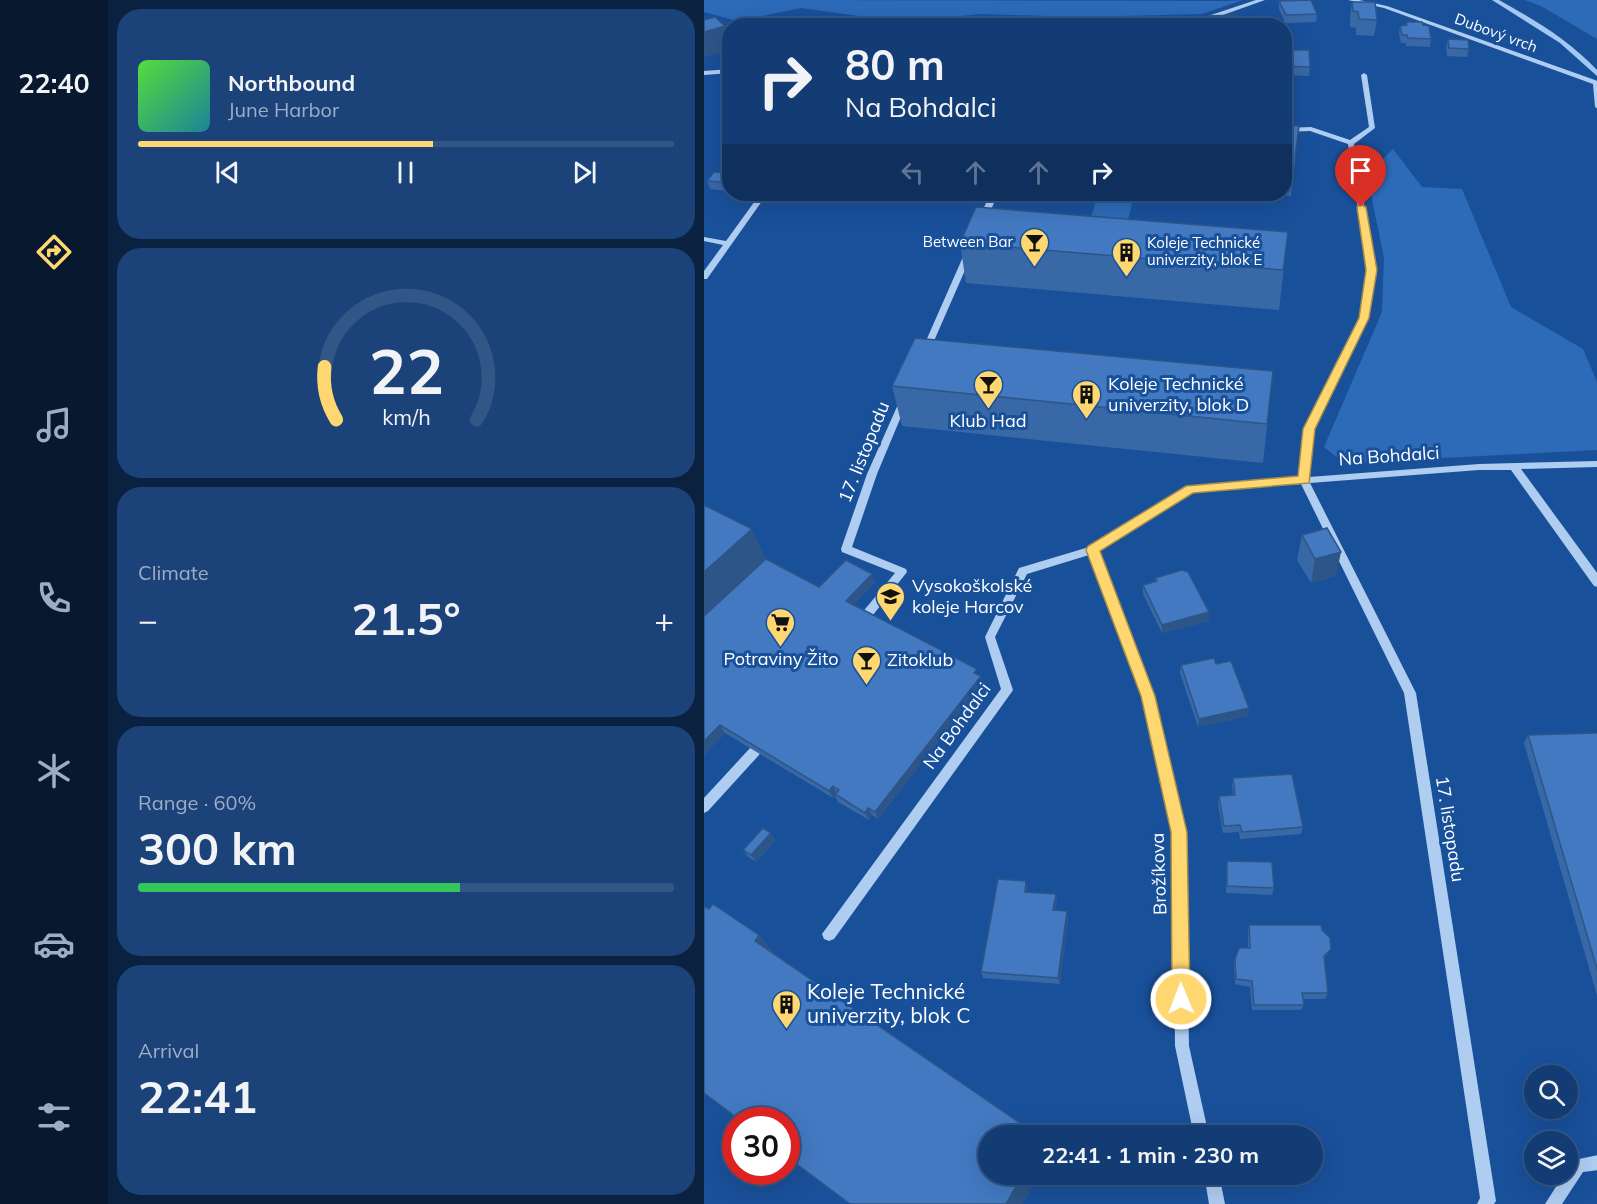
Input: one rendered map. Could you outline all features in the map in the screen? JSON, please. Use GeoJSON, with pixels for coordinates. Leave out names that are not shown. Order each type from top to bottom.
{"type":"FeatureCollection","features":[{"type":"Feature","properties":{"kind":"street"},"geometry":{"type":"LineString","coordinates":[[1208,18],[1262,0]]}},
{"type":"Feature","properties":{"kind":"street","name":"Dubový vrch"},"geometry":{"type":"LineString","coordinates":[[1351,0],[1385,7],[1597,83]]}},
{"type":"Feature","properties":{"kind":"street"},"geometry":{"type":"LineString","coordinates":[[704,73],[722,72]]}},
{"type":"Feature","properties":{"kind":"street"},"geometry":{"type":"LineString","coordinates":[[1351,143],[1372,128],[1364,75]]}},
{"type":"Feature","properties":{"kind":"street"},"geometry":{"type":"LineString","coordinates":[[1597,83],[1598,107]]}},
{"type":"Feature","properties":{"kind":"street"},"geometry":{"type":"LineString","coordinates":[[1292,130],[1311,129],[1351,143]]}},
{"type":"Feature","properties":{"kind":"street"},"geometry":{"type":"LineString","coordinates":[[1304,480],[1309,429],[1364,318],[1372,270],[1351,143]]}},
{"type":"Feature","properties":{"kind":"street"},"geometry":{"type":"LineString","coordinates":[[704,277],[758,201]]}},
{"type":"Feature","properties":{"kind":"street"},"geometry":{"type":"LineString","coordinates":[[980,226],[991,201]]}},
{"type":"Feature","properties":{"kind":"street"},"geometry":{"type":"LineString","coordinates":[[704,239],[727,243]]}},
{"type":"Feature","properties":{"kind":"street"},"geometry":{"type":"LineString","coordinates":[[924,355],[970,247]]}},
{"type":"Feature","properties":{"kind":"street","name":"17. listopadu"},"geometry":{"type":"LineString","coordinates":[[865,617],[902,572],[846,549],[872,474],[910,387]]}},
{"type":"Feature","properties":{"kind":"street","name":"Na Bohdalci"},"geometry":{"type":"LineString","coordinates":[[829,934],[1007,690],[990,637],[1023,571],[1092,550],[1190,489],[1479,467],[1598,464]]}},
{"type":"Feature","properties":{"kind":"street"},"geometry":{"type":"LineString","coordinates":[[1514,467],[1598,583]]}},
{"type":"Feature","properties":{"kind":"street","name":"17. listopadu"},"geometry":{"type":"LineString","coordinates":[[1304,480],[1410,693],[1488,1201],[1485,1204]]}},
{"type":"Feature","properties":{"kind":"street","name":"Brožíkova"},"geometry":{"type":"LineString","coordinates":[[1092,550],[1148,696],[1179,832],[1182,1046],[1200,1125]]}},
{"type":"Feature","properties":{"kind":"street"},"geometry":{"type":"LineString","coordinates":[[704,807],[755,751]]}},
{"type":"Feature","properties":{"kind":"street"},"geometry":{"type":"LineString","coordinates":[[1553,1204],[1579,1165],[1598,1162]]}},
{"type":"Feature","properties":{"kind":"street"},"geometry":{"type":"LineString","coordinates":[[1213,1185],[1217,1204]]}},
{"type":"Feature","properties":{"kind":"shaded area"},"geometry":{"type":"Polygon","coordinates":[[[704,0],[1243,0],[1202,14],[1081,17],[980,14],[941,18],[873,18],[801,8],[752,18],[726,18],[704,12],[704,0]]]}},
{"type":"Feature","properties":{"kind":"shaded area"},"geometry":{"type":"Polygon","coordinates":[[[1525,0],[1597,0],[1597,39],[1541,6],[1525,0]]]}},
{"type":"Feature","properties":{"kind":"shaded area"},"geometry":{"type":"Polygon","coordinates":[[[1393,149],[1422,187],[1462,189],[1511,307],[1583,349],[1597,382],[1597,450],[1344,463],[1324,447],[1382,312],[1384,258],[1367,175],[1393,149]]]}},
{"type":"Feature","properties":{"kind":"shaded area"},"geometry":{"type":"Polygon","coordinates":[[[1096,201],[1133,201],[1123,238],[1085,235],[1096,201]]]}},
{"type":"Feature","properties":{"kind":"building"},"geometry":{"type":"Polygon","coordinates":[[[1311,0],[1317,14],[1286,15],[1279,1],[1311,0]]]}},
{"type":"Feature","properties":{"kind":"building"},"geometry":{"type":"Polygon","coordinates":[[[1352,2],[1375,2],[1377,20],[1359,19],[1358,12],[1353,11],[1352,2]]]}},
{"type":"Feature","properties":{"kind":"building"},"geometry":{"type":"Polygon","coordinates":[[[1237,15],[1238,18],[1207,18],[1207,16],[1237,15]]]}},
{"type":"Feature","properties":{"kind":"building"},"geometry":{"type":"Polygon","coordinates":[[[715,17],[722,23],[722,27],[704,32],[704,20],[715,17]]]}},
{"type":"Feature","properties":{"kind":"building"},"geometry":{"type":"Polygon","coordinates":[[[1406,22],[1422,22],[1423,25],[1429,26],[1431,39],[1408,38],[1407,35],[1402,35],[1400,26],[1407,25],[1406,22]]]}},
{"type":"Feature","properties":{"kind":"building"},"geometry":{"type":"Polygon","coordinates":[[[1448,39],[1468,40],[1469,49],[1449,48],[1448,39]]]}},
{"type":"Feature","properties":{"kind":"building"},"geometry":{"type":"Polygon","coordinates":[[[1292,50],[1309,50],[1310,67],[1292,66],[1292,50]]]}},
{"type":"Feature","properties":{"kind":"building"},"geometry":{"type":"Polygon","coordinates":[[[1292,126],[1299,126],[1295,157],[1292,157],[1292,126]]]}},
{"type":"Feature","properties":{"kind":"building"},"geometry":{"type":"Polygon","coordinates":[[[714,172],[722,173],[722,182],[707,181],[714,172]]]}},
{"type":"Feature","properties":{"kind":"building"},"geometry":{"type":"Polygon","coordinates":[[[976,207],[1288,232],[1283,270],[960,243],[976,207]]]}},
{"type":"Feature","properties":{"kind":"building"},"geometry":{"type":"Polygon","coordinates":[[[915,338],[1273,371],[1267,424],[892,386],[915,338]]]}},
{"type":"Feature","properties":{"kind":"building"},"geometry":{"type":"Polygon","coordinates":[[[704,505],[752,529],[704,572],[704,505]]]}},
{"type":"Feature","properties":{"kind":"building"},"geometry":{"type":"Polygon","coordinates":[[[1327,528],[1341,552],[1315,559],[1302,535],[1327,528]]]}},
{"type":"Feature","properties":{"kind":"building"},"geometry":{"type":"Polygon","coordinates":[[[766,559],[819,587],[846,560],[872,574],[846,601],[949,654],[945,658],[951,661],[954,657],[977,669],[974,673],[981,676],[875,812],[868,808],[865,813],[835,794],[839,790],[833,786],[829,791],[720,725],[704,741],[704,616],[766,559]]]}},
{"type":"Feature","properties":{"kind":"building"},"geometry":{"type":"Polygon","coordinates":[[[1182,570],[1188,572],[1209,612],[1162,625],[1143,585],[1157,581],[1155,578],[1182,570]]]}},
{"type":"Feature","properties":{"kind":"building"},"geometry":{"type":"Polygon","coordinates":[[[1214,658],[1216,664],[1231,661],[1249,708],[1199,719],[1181,665],[1214,658]]]}},
{"type":"Feature","properties":{"kind":"building"},"geometry":{"type":"Polygon","coordinates":[[[1598,733],[1598,972],[1528,735],[1598,733]]]}},
{"type":"Feature","properties":{"kind":"building"},"geometry":{"type":"Polygon","coordinates":[[[1292,774],[1303,827],[1242,832],[1240,825],[1224,826],[1219,796],[1235,795],[1233,778],[1292,774]]]}},
{"type":"Feature","properties":{"kind":"building"},"geometry":{"type":"Polygon","coordinates":[[[763,828],[771,833],[751,855],[743,850],[763,828]]]}},
{"type":"Feature","properties":{"kind":"building"},"geometry":{"type":"Polygon","coordinates":[[[1227,861],[1272,862],[1274,888],[1227,886],[1227,861]]]}},
{"type":"Feature","properties":{"kind":"building"},"geometry":{"type":"Polygon","coordinates":[[[998,879],[1026,881],[1025,892],[1056,894],[1053,910],[1067,911],[1058,978],[981,972],[998,879]]]}},
{"type":"Feature","properties":{"kind":"building","name":"Koleje Technické univerzity, blok C"},"geometry":{"type":"Polygon","coordinates":[[[713,904],[759,935],[755,941],[1023,1125],[978,1125],[978,1185],[1017,1185],[1006,1204],[850,1204],[800,1166],[800,1107],[723,1107],[704,1093],[704,906],[709,909],[713,904]]]}},
{"type":"Feature","properties":{"kind":"building"},"geometry":{"type":"Polygon","coordinates":[[[1249,925],[1321,925],[1322,930],[1330,938],[1331,949],[1324,956],[1328,993],[1302,993],[1304,1005],[1254,1005],[1252,981],[1236,979],[1235,959],[1239,948],[1250,948],[1249,925]]]}},
{"type":"Feature","properties":{"kind":"waterway"},"geometry":{"type":"LineString","coordinates":[[1495,0],[1563,42],[1598,75]]}},
{"type":"Feature","properties":{"kind":"place","name":"Between Bar"},"geometry":{"type":"Point","coordinates":[1034,268]}},
{"type":"Feature","properties":{"kind":"place","name":"Koleje Technické univerzity, blok E"},"geometry":{"type":"Point","coordinates":[1126,278]}},
{"type":"Feature","properties":{"kind":"place","name":"Klub Had"},"geometry":{"type":"Point","coordinates":[988,410]}},
{"type":"Feature","properties":{"kind":"place","name":"Koleje Technické univerzity, blok D"},"geometry":{"type":"Point","coordinates":[1087,420]}},
{"type":"Feature","properties":{"kind":"place","name":"Vysokoškolské koleje Harcov"},"geometry":{"type":"Point","coordinates":[891,622]}},
{"type":"Feature","properties":{"kind":"place","name":"Potraviny Žito"},"geometry":{"type":"Point","coordinates":[781,648]}},
{"type":"Feature","properties":{"kind":"place","name":"Zitoklub"},"geometry":{"type":"Point","coordinates":[866,686]}},
{"type":"Feature","properties":{"kind":"place","name":"Koleje Technické univerzity, blok C"},"geometry":{"type":"Point","coordinates":[786,1030]}},
{"type":"Feature","properties":{"kind":"route"},"geometry":{"type":"LineString","coordinates":[[1181,999],[1179,832],[1148,696],[1092,550],[1190,489],[1304,480],[1309,429],[1364,318],[1372,270],[1361,207]]}}]}
